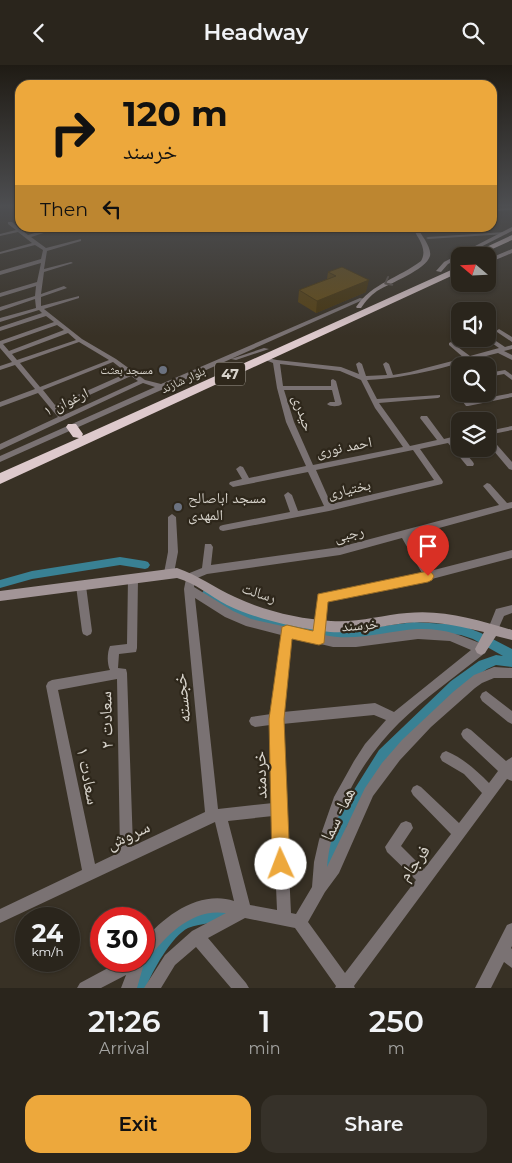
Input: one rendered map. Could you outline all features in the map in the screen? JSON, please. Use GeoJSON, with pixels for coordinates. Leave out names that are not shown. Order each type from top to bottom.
{"type":"FeatureCollection","features":[{"type":"Feature","properties":{"kind":"highway","name":"بلوار شازند"},"geometry":{"type":"LineString","coordinates":[[0,468],[71,426],[269,356],[360,303],[451,270]]}},
{"type":"Feature","properties":{"kind":"highway","name":"بلوار شازند"},"geometry":{"type":"LineString","coordinates":[[0,479],[269,356],[451,270]]}},
{"type":"Feature","properties":{"kind":"street"},"geometry":{"type":"LineString","coordinates":[[45,250],[43,271],[37,297],[38,307],[68,331],[143,381],[162,387]]}},
{"type":"Feature","properties":{"kind":"street"},"geometry":{"type":"LineString","coordinates":[[0,459],[210,366],[244,349],[360,303],[387,282],[411,270],[424,260],[427,255],[426,250]]}},
{"type":"Feature","properties":{"kind":"street"},"geometry":{"type":"LineString","coordinates":[[496,258],[512,251]]}},
{"type":"Feature","properties":{"kind":"street"},"geometry":{"type":"LineString","coordinates":[[0,273],[44,261]]}},
{"type":"Feature","properties":{"kind":"street"},"geometry":{"type":"LineString","coordinates":[[43,271],[71,263]]}},
{"type":"Feature","properties":{"kind":"street"},"geometry":{"type":"LineString","coordinates":[[0,295],[40,283]]}},
{"type":"Feature","properties":{"kind":"street"},"geometry":{"type":"LineString","coordinates":[[0,309],[64,288]]}},
{"type":"Feature","properties":{"kind":"street"},"geometry":{"type":"LineString","coordinates":[[0,320],[76,297]]}},
{"type":"Feature","properties":{"kind":"street"},"geometry":{"type":"LineString","coordinates":[[0,329],[46,314]]}},
{"type":"Feature","properties":{"kind":"street"},"geometry":{"type":"LineString","coordinates":[[3,348],[58,323]]}},
{"type":"Feature","properties":{"kind":"street"},"geometry":{"type":"LineString","coordinates":[[3,348],[68,331]]}},
{"type":"Feature","properties":{"kind":"street"},"geometry":{"type":"LineString","coordinates":[[499,331],[512,340]]}},
{"type":"Feature","properties":{"kind":"street"},"geometry":{"type":"LineString","coordinates":[[0,368],[80,339]]}},
{"type":"Feature","properties":{"kind":"street"},"geometry":{"type":"LineString","coordinates":[[496,344],[512,357]]}},
{"type":"Feature","properties":{"kind":"street"},"geometry":{"type":"LineString","coordinates":[[455,347],[467,357]]}},
{"type":"Feature","properties":{"kind":"street"},"geometry":{"type":"LineString","coordinates":[[476,357],[512,347]]}},
{"type":"Feature","properties":{"kind":"street"},"geometry":{"type":"LineString","coordinates":[[3,348],[71,426]]}},
{"type":"Feature","properties":{"kind":"street"},"geometry":{"type":"LineString","coordinates":[[210,366],[269,356],[341,369],[362,379],[410,374],[451,364]]}},
{"type":"Feature","properties":{"kind":"street","name":"حیدری"},"geometry":{"type":"LineString","coordinates":[[269,356],[290,422],[329,508]]}},
{"type":"Feature","properties":{"kind":"street"},"geometry":{"type":"LineString","coordinates":[[0,405],[114,360]]}},
{"type":"Feature","properties":{"kind":"street"},"geometry":{"type":"LineString","coordinates":[[359,363],[362,379],[375,401],[411,448]]}},
{"type":"Feature","properties":{"kind":"street"},"geometry":{"type":"LineString","coordinates":[[386,364],[391,377]]}},
{"type":"Feature","properties":{"kind":"street"},"geometry":{"type":"LineString","coordinates":[[496,374],[505,372],[512,378]]}},
{"type":"Feature","properties":{"kind":"street"},"geometry":{"type":"LineString","coordinates":[[54,408],[132,373]]}},
{"type":"Feature","properties":{"kind":"street"},"geometry":{"type":"LineString","coordinates":[[143,381],[147,394]]}},
{"type":"Feature","properties":{"kind":"street","name":"ارغوان ۱"},"geometry":{"type":"LineString","coordinates":[[0,447],[71,426],[143,381]]}},
{"type":"Feature","properties":{"kind":"street"},"geometry":{"type":"LineString","coordinates":[[280,388],[334,384],[339,404],[330,404]]}},
{"type":"Feature","properties":{"kind":"street"},"geometry":{"type":"LineString","coordinates":[[496,398],[512,395]]}},
{"type":"Feature","properties":{"kind":"street"},"geometry":{"type":"LineString","coordinates":[[375,401],[438,397]]}},
{"type":"Feature","properties":{"kind":"street"},"geometry":{"type":"LineString","coordinates":[[466,402],[468,404],[478,402]]}},
{"type":"Feature","properties":{"kind":"street"},"geometry":{"type":"LineString","coordinates":[[424,418],[470,464]]}},
{"type":"Feature","properties":{"kind":"street"},"geometry":{"type":"LineString","coordinates":[[496,431],[512,428]]}},
{"type":"Feature","properties":{"kind":"street","name":"احمد نوری"},"geometry":{"type":"LineString","coordinates":[[233,484],[451,440]]}},
{"type":"Feature","properties":{"kind":"street","name":"بختیاری"},"geometry":{"type":"LineString","coordinates":[[223,528],[329,508],[439,482],[411,448]]}},
{"type":"Feature","properties":{"kind":"street"},"geometry":{"type":"LineString","coordinates":[[496,449],[512,467]]}},
{"type":"Feature","properties":{"kind":"street"},"geometry":{"type":"LineString","coordinates":[[240,469],[247,481]]}},
{"type":"Feature","properties":{"kind":"street"},"geometry":{"type":"LineString","coordinates":[[487,486],[509,506]]}},
{"type":"Feature","properties":{"kind":"street"},"geometry":{"type":"LineString","coordinates":[[288,495],[296,514]]}},
{"type":"Feature","properties":{"kind":"street","name":"رجبی"},"geometry":{"type":"LineString","coordinates":[[190,577],[206,570],[340,551],[509,506]]}},
{"type":"Feature","properties":{"kind":"street"},"geometry":{"type":"LineString","coordinates":[[169,573],[173,552],[172,517]]}},
{"type":"Feature","properties":{"kind":"street"},"geometry":{"type":"LineString","coordinates":[[405,535],[428,576]]}},
{"type":"Feature","properties":{"kind":"street"},"geometry":{"type":"LineString","coordinates":[[206,570],[208,547]]}},
{"type":"Feature","properties":{"kind":"street"},"geometry":{"type":"LineString","coordinates":[[319,639],[322,598],[428,576],[512,554]]}},
{"type":"Feature","properties":{"kind":"street","name":"رسالت"},"geometry":{"type":"LineString","coordinates":[[0,596],[169,573],[190,577],[226,598],[252,609],[321,626],[353,627],[409,617],[455,621],[494,629],[512,635]]}},
{"type":"Feature","properties":{"kind":"street","name":"خجسته"},"geometry":{"type":"LineString","coordinates":[[190,577],[189,589],[216,816],[244,911]]}},
{"type":"Feature","properties":{"kind":"street"},"geometry":{"type":"LineString","coordinates":[[118,670],[114,650],[132,648],[133,578]]}},
{"type":"Feature","properties":{"kind":"street"},"geometry":{"type":"LineString","coordinates":[[81,586],[87,631]]}},
{"type":"Feature","properties":{"kind":"street","name":"خرسند"},"geometry":{"type":"LineString","coordinates":[[189,589],[241,619],[333,642],[356,642],[418,633],[450,636],[481,649]]}},
{"type":"Feature","properties":{"kind":"street"},"geometry":{"type":"LineString","coordinates":[[481,649],[494,629],[500,612],[512,609]]}},
{"type":"Feature","properties":{"kind":"street","name":"خردمند"},"geometry":{"type":"LineString","coordinates":[[284,918],[276,719],[287,631]]}},
{"type":"Feature","properties":{"kind":"street","name":"هما- سما"},"geometry":{"type":"LineString","coordinates":[[319,888],[320,860],[325,839],[339,802],[360,760],[395,719],[481,649]]}},
{"type":"Feature","properties":{"kind":"street","name":"سعادت ۱"},"geometry":{"type":"LineString","coordinates":[[90,874],[52,686],[118,670]]}},
{"type":"Feature","properties":{"kind":"street","name":"سعادت ۲"},"geometry":{"type":"LineString","coordinates":[[118,670],[128,856]]}},
{"type":"Feature","properties":{"kind":"street","name":"هما- سما"},"geometry":{"type":"LineString","coordinates":[[319,888],[333,869],[351,825],[369,792],[399,750],[459,694],[484,675],[494,671],[512,673]]}},
{"type":"Feature","properties":{"kind":"street"},"geometry":{"type":"LineString","coordinates":[[486,697],[512,718]]}},
{"type":"Feature","properties":{"kind":"street"},"geometry":{"type":"LineString","coordinates":[[255,721],[375,709],[395,719]]}},
{"type":"Feature","properties":{"kind":"street"},"geometry":{"type":"LineString","coordinates":[[467,734],[510,769]]}},
{"type":"Feature","properties":{"kind":"street"},"geometry":{"type":"LineString","coordinates":[[446,757],[468,770],[490,792]]}},
{"type":"Feature","properties":{"kind":"street","name":"فرجام"},"geometry":{"type":"LineString","coordinates":[[345,987],[490,792],[510,769]]}},
{"type":"Feature","properties":{"kind":"street"},"geometry":{"type":"LineString","coordinates":[[417,791],[460,833]]}},
{"type":"Feature","properties":{"kind":"street","name":"سروش"},"geometry":{"type":"LineString","coordinates":[[0,916],[216,816],[279,809]]}},
{"type":"Feature","properties":{"kind":"street"},"geometry":{"type":"LineString","coordinates":[[406,828],[392,847],[425,879]]}},
{"type":"Feature","properties":{"kind":"street"},"geometry":{"type":"LineString","coordinates":[[299,922],[311,908],[319,888]]}},
{"type":"Feature","properties":{"kind":"street"},"geometry":{"type":"LineString","coordinates":[[155,940],[168,924],[195,910],[222,905],[284,918],[299,922],[345,987]]}},
{"type":"Feature","properties":{"kind":"street"},"geometry":{"type":"LineString","coordinates":[[152,988],[170,960],[196,936],[244,911]]}},
{"type":"Feature","properties":{"kind":"street"},"geometry":{"type":"LineString","coordinates":[[483,988],[507,955],[512,930]]}},
{"type":"Feature","properties":{"kind":"street"},"geometry":{"type":"LineString","coordinates":[[196,936],[241,988]]}},
{"type":"Feature","properties":{"kind":"street"},"geometry":{"type":"LineString","coordinates":[[85,988],[116,972]]}},
{"type":"Feature","properties":{"kind":"street"},"geometry":{"type":"LineString","coordinates":[[129,988],[134,972]]}},
{"type":"Feature","properties":{"kind":"building"},"geometry":{"type":"Polygon","coordinates":[[[342,267],[369,280],[317,301],[299,290],[336,276],[328,272],[342,267]]]}},
{"type":"Feature","properties":{"kind":"waterway"},"geometry":{"type":"LineString","coordinates":[[0,584],[32,575],[120,561],[145,565]]}},
{"type":"Feature","properties":{"kind":"waterway"},"geometry":{"type":"LineString","coordinates":[[207,593],[253,617],[326,635],[360,634],[414,627],[461,630],[477,636],[512,655]]}},
{"type":"Feature","properties":{"kind":"waterway"},"geometry":{"type":"LineString","coordinates":[[327,862],[342,822],[383,754],[455,685],[483,665],[496,660],[512,662]]}},
{"type":"Feature","properties":{"kind":"waterway"},"geometry":{"type":"LineString","coordinates":[[138,988],[155,954],[180,925],[195,919],[225,912]]}},
{"type":"Feature","properties":{"kind":"place","name":"مسجد بعثت"},"geometry":{"type":"Point","coordinates":[163,370]}},
{"type":"Feature","properties":{"kind":"place","name":"مسجد اباصالح المهدی"},"geometry":{"type":"Point","coordinates":[178,507]}},
{"type":"Feature","properties":{"kind":"route"},"geometry":{"type":"LineString","coordinates":[[281,864],[276,719],[287,631],[319,639],[322,598],[428,576]]}}]}
